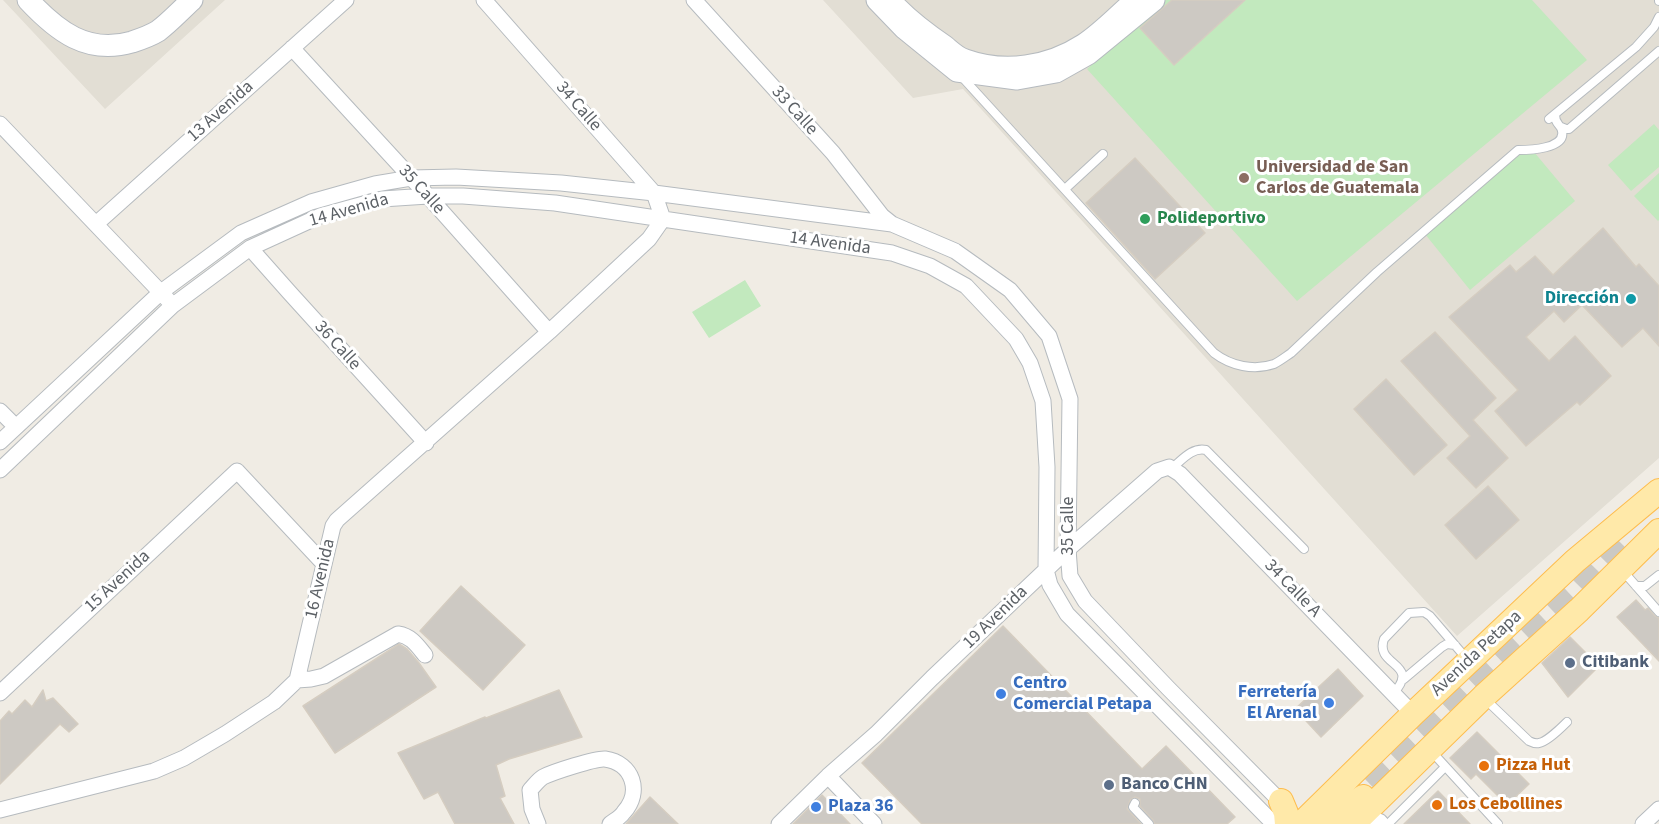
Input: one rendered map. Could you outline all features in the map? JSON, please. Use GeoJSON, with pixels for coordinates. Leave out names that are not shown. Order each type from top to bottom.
{"type":"FeatureCollection","features":[{"type":"Feature","properties":{"kind":"main road"},"geometry":{"type":"LineString","coordinates":[[1621,538],[1653,496]]}},
{"type":"Feature","properties":{"kind":"main road","name":"Avenida Petapa"},"geometry":{"type":"LineString","coordinates":[[1289,819],[1413,714],[1462,653],[1653,496]]}},
{"type":"Feature","properties":{"kind":"main road","name":"Avenida Petapa"},"geometry":{"type":"LineString","coordinates":[[1363,823],[1437,758],[1483,697],[1579,610],[1628,577],[1658,535]]}},
{"type":"Feature","properties":{"kind":"main road"},"geometry":{"type":"LineString","coordinates":[[1330,824],[1374,788],[1518,651],[1579,610]]}},
{"type":"Feature","properties":{"kind":"street"},"geometry":{"type":"LineString","coordinates":[[28,0],[46,20],[61,31],[94,45],[110,46],[145,38],[158,30],[192,0]]}},
{"type":"Feature","properties":{"kind":"street","name":"13 Avenida"},"geometry":{"type":"LineString","coordinates":[[96,224],[346,0]]}},
{"type":"Feature","properties":{"kind":"street","name":"34 Calle"},"geometry":{"type":"LineString","coordinates":[[484,0],[654,192],[663,219]]}},
{"type":"Feature","properties":{"kind":"street","name":"33 Calle"},"geometry":{"type":"LineString","coordinates":[[694,0],[833,153],[882,216],[892,224]]}},
{"type":"Feature","properties":{"kind":"street"},"geometry":{"type":"LineString","coordinates":[[877,0],[904,28],[957,71],[1017,79],[1056,72],[1088,54],[1154,0]]}},
{"type":"Feature","properties":{"kind":"street"},"geometry":{"type":"LineString","coordinates":[[894,0],[920,25],[964,56],[982,62],[1005,64],[1026,64],[1060,54],[1084,41],[1131,0]]}},
{"type":"Feature","properties":{"kind":"street","name":"35 Calle"},"geometry":{"type":"LineString","coordinates":[[292,48],[549,332]]}},
{"type":"Feature","properties":{"kind":"street"},"geometry":{"type":"LineString","coordinates":[[0,124],[172,306]]}},
{"type":"Feature","properties":{"kind":"street","name":"14 Avenida"},"geometry":{"type":"LineString","coordinates":[[0,442],[161,292],[241,233],[311,202],[375,184],[411,178],[468,177],[561,183],[654,192],[892,224]]}},
{"type":"Feature","properties":{"kind":"street","name":"14 Avenida"},"geometry":{"type":"LineString","coordinates":[[0,470],[172,306],[250,248],[320,216],[382,199],[463,196],[555,203],[892,253]]}},
{"type":"Feature","properties":{"kind":"street","name":"16 Avenida"},"geometry":{"type":"LineString","coordinates":[[297,680],[333,526],[337,520],[549,332],[649,239],[663,219]]}},
{"type":"Feature","properties":{"kind":"street","name":"35 Calle"},"geometry":{"type":"LineString","coordinates":[[892,224],[956,251],[1010,290],[1049,336],[1070,399],[1068,549],[1070,576],[1085,601],[1289,819]]}},
{"type":"Feature","properties":{"kind":"street","name":"36 Calle"},"geometry":{"type":"LineString","coordinates":[[250,248],[426,443]]}},
{"type":"Feature","properties":{"kind":"street","name":"35 Calle"},"geometry":{"type":"LineString","coordinates":[[892,253],[930,266],[966,286],[1016,339],[1030,363],[1043,401],[1047,467],[1046,570],[1050,585],[1067,614],[1289,819]]}},
{"type":"Feature","properties":{"kind":"street"},"geometry":{"type":"LineString","coordinates":[[0,411],[16,427]]}},
{"type":"Feature","properties":{"kind":"street","name":"19 Avenida"},"geometry":{"type":"LineString","coordinates":[[779,824],[1068,549],[1157,471],[1171,467]]}},
{"type":"Feature","properties":{"kind":"street","name":"34 Calle A"},"geometry":{"type":"LineString","coordinates":[[1171,467],[1413,714]]}},
{"type":"Feature","properties":{"kind":"street","name":"15 Avenida"},"geometry":{"type":"LineString","coordinates":[[0,693],[237,471],[324,564]]}},
{"type":"Feature","properties":{"kind":"street"},"geometry":{"type":"LineString","coordinates":[[0,810],[154,771],[184,758],[274,702],[297,680],[324,676],[398,634],[405,635],[412,640],[425,655]]}},
{"type":"Feature","properties":{"kind":"street"},"geometry":{"type":"LineString","coordinates":[[538,824],[532,809],[530,790],[540,778],[604,759],[618,763],[628,771],[634,786],[632,799],[624,812],[610,824]]}},
{"type":"Feature","properties":{"kind":"street"},"geometry":{"type":"LineString","coordinates":[[828,776],[874,824]]}},
{"type":"Feature","properties":{"kind":"street"},"geometry":{"type":"LineString","coordinates":[[1643,824],[1659,809]]}},
{"type":"Feature","properties":{"kind":"lane"},"geometry":{"type":"LineString","coordinates":[[1659,18],[1630,52],[1552,117],[1561,127],[1569,129],[1659,51]]}},
{"type":"Feature","properties":{"kind":"lane"},"geometry":{"type":"LineString","coordinates":[[957,71],[1214,353],[1229,363],[1249,367],[1261,367],[1275,363],[1291,353],[1377,272],[1518,150],[1544,149],[1559,141],[1562,135],[1561,127]]}},
{"type":"Feature","properties":{"kind":"lane"},"geometry":{"type":"LineString","coordinates":[[1065,189],[1103,154]]}},
{"type":"Feature","properties":{"kind":"lane"},"geometry":{"type":"LineString","coordinates":[[1171,467],[1193,451],[1206,450],[1304,549]]}},
{"type":"Feature","properties":{"kind":"lane"},"geometry":{"type":"LineString","coordinates":[[1628,577],[1645,586],[1659,576]]}},
{"type":"Feature","properties":{"kind":"lane"},"geometry":{"type":"LineString","coordinates":[[1628,577],[1659,612]]}},
{"type":"Feature","properties":{"kind":"lane"},"geometry":{"type":"LineString","coordinates":[[1404,679],[1403,674],[1382,648],[1384,639],[1409,613],[1424,612],[1430,616],[1462,653]]}},
{"type":"Feature","properties":{"kind":"lane"},"geometry":{"type":"LineString","coordinates":[[1393,694],[1404,679],[1442,646],[1447,644],[1462,653]]}},
{"type":"Feature","properties":{"kind":"lane"},"geometry":{"type":"LineString","coordinates":[[1483,697],[1529,741],[1534,743],[1539,743],[1567,723]]}},
{"type":"Feature","properties":{"kind":"lane"},"geometry":{"type":"LineString","coordinates":[[1388,824],[1437,758],[1498,824]]}},
{"type":"Feature","properties":{"kind":"lane"},"geometry":{"type":"LineString","coordinates":[[1135,803],[1133,807],[1149,824]]}},
{"type":"Feature","properties":{"kind":"shaded area"},"geometry":{"type":"Polygon","coordinates":[[[3,0],[225,0],[105,109],[3,0]]]}},
{"type":"Feature","properties":{"kind":"shaded area"},"geometry":{"type":"Polygon","coordinates":[[[823,0],[1659,0],[1659,458],[1457,636],[963,89],[913,98],[823,0]]]}},
{"type":"Feature","properties":{"kind":"green space"},"geometry":{"type":"Polygon","coordinates":[[[1163,0],[1532,0],[1587,60],[1297,301],[1087,69],[1163,0]]]}},
{"type":"Feature","properties":{"kind":"green space"},"geometry":{"type":"Polygon","coordinates":[[[1654,124],[1659,130],[1659,167],[1631,191],[1608,165],[1654,124]]]}},
{"type":"Feature","properties":{"kind":"green space"},"geometry":{"type":"Polygon","coordinates":[[[1529,146],[1575,201],[1470,290],[1425,234],[1529,146]]]}},
{"type":"Feature","properties":{"kind":"green space"},"geometry":{"type":"Polygon","coordinates":[[[1659,173],[1659,220],[1658,221],[1634,196],[1659,173]]]}},
{"type":"Feature","properties":{"kind":"green space"},"geometry":{"type":"Polygon","coordinates":[[[745,280],[761,306],[709,338],[692,312],[745,280]]]}},
{"type":"Feature","properties":{"kind":"building"},"geometry":{"type":"Polygon","coordinates":[[[1172,0],[1245,0],[1174,65],[1140,28],[1172,0]]]}},
{"type":"Feature","properties":{"kind":"building","name":"Polideportivo"},"geometry":{"type":"Polygon","coordinates":[[[1135,158],[1205,233],[1155,279],[1086,203],[1135,158]]]}},
{"type":"Feature","properties":{"kind":"building"},"geometry":{"type":"Polygon","coordinates":[[[1603,228],[1636,267],[1639,264],[1659,286],[1659,346],[1643,328],[1622,347],[1582,305],[1564,322],[1554,311],[1526,337],[1549,361],[1575,336],[1611,376],[1580,405],[1577,402],[1526,446],[1495,411],[1518,390],[1449,317],[1510,265],[1516,272],[1535,256],[1553,275],[1603,228]]]}},
{"type":"Feature","properties":{"kind":"building"},"geometry":{"type":"Polygon","coordinates":[[[1435,332],[1496,398],[1473,420],[1508,458],[1476,488],[1447,458],[1470,436],[1401,361],[1435,332]]]}},
{"type":"Feature","properties":{"kind":"building"},"geometry":{"type":"Polygon","coordinates":[[[1386,379],[1447,445],[1414,475],[1354,409],[1386,379]]]}},
{"type":"Feature","properties":{"kind":"building"},"geometry":{"type":"Polygon","coordinates":[[[1488,486],[1519,520],[1476,559],[1445,525],[1488,486]]]}},
{"type":"Feature","properties":{"kind":"building"},"geometry":{"type":"Polygon","coordinates":[[[461,586],[525,645],[483,690],[420,631],[461,586]]]}},
{"type":"Feature","properties":{"kind":"building"},"geometry":{"type":"Polygon","coordinates":[[[1636,600],[1645,610],[1648,608],[1659,618],[1659,661],[1617,617],[1636,600]]]}},
{"type":"Feature","properties":{"kind":"building","name":"Centro Comercial Petapa"},"geometry":{"type":"Polygon","coordinates":[[[1003,626],[1142,769],[1166,746],[1235,817],[1227,824],[1155,824],[1140,806],[1140,799],[1135,797],[1130,800],[1127,809],[1141,824],[922,824],[862,763],[1003,626]]]}},
{"type":"Feature","properties":{"kind":"building","name":"Citibank"},"geometry":{"type":"Polygon","coordinates":[[[1570,637],[1599,666],[1568,697],[1542,663],[1570,637]]]}},
{"type":"Feature","properties":{"kind":"building"},"geometry":{"type":"Polygon","coordinates":[[[399,644],[407,649],[436,687],[335,753],[303,706],[399,644]]]}},
{"type":"Feature","properties":{"kind":"building","name":"Ferretería El Arenal"},"geometry":{"type":"Polygon","coordinates":[[[1338,669],[1363,696],[1321,737],[1295,709],[1338,669]]]}},
{"type":"Feature","properties":{"kind":"building"},"geometry":{"type":"Polygon","coordinates":[[[43,690],[46,701],[53,698],[78,724],[69,732],[60,724],[0,784],[0,721],[9,711],[12,714],[25,700],[32,707],[43,690]]]}},
{"type":"Feature","properties":{"kind":"building"},"geometry":{"type":"Polygon","coordinates":[[[559,690],[582,737],[496,765],[505,796],[500,798],[514,824],[455,824],[438,792],[424,799],[398,753],[485,717],[559,690]]]}},
{"type":"Feature","properties":{"kind":"building","name":"Pizza Hut"},"geometry":{"type":"Polygon","coordinates":[[[1477,732],[1529,784],[1507,805],[1476,774],[1471,779],[1450,758],[1477,732]]]}},
{"type":"Feature","properties":{"kind":"building","name":"Los Cebollines"},"geometry":{"type":"Polygon","coordinates":[[[1438,791],[1470,824],[1404,824],[1438,791]]]}},
{"type":"Feature","properties":{"kind":"building","name":"Plaza 36"},"geometry":{"type":"Polygon","coordinates":[[[822,795],[850,824],[793,824],[822,795]]]}},
{"type":"Feature","properties":{"kind":"building"},"geometry":{"type":"Polygon","coordinates":[[[650,797],[678,824],[626,824],[650,797]]]}},
{"type":"Feature","properties":{"kind":"tunnel"},"geometry":{"type":"LineString","coordinates":[[1369,812],[1359,793],[1365,784],[1570,590],[1621,538]]}},
{"type":"Feature","properties":{"kind":"place","name":"Universidad de San Carlos de Guatemala"},"geometry":{"type":"Point","coordinates":[1244,178]}},
{"type":"Feature","properties":{"kind":"place","name":"Polideportivo"},"geometry":{"type":"Point","coordinates":[1145,219]}},
{"type":"Feature","properties":{"kind":"place","name":"Dirección"},"geometry":{"type":"Point","coordinates":[1631,299]}},
{"type":"Feature","properties":{"kind":"place","name":"Citibank"},"geometry":{"type":"Point","coordinates":[1570,663]}},
{"type":"Feature","properties":{"kind":"place","name":"Centro Comercial Petapa"},"geometry":{"type":"Point","coordinates":[1001,694]}},
{"type":"Feature","properties":{"kind":"place","name":"Ferretería El Arenal"},"geometry":{"type":"Point","coordinates":[1329,703]}},
{"type":"Feature","properties":{"kind":"place","name":"Pizza Hut"},"geometry":{"type":"Point","coordinates":[1484,766]}},
{"type":"Feature","properties":{"kind":"place","name":"Banco CHN"},"geometry":{"type":"Point","coordinates":[1109,785]}},
{"type":"Feature","properties":{"kind":"place","name":"Los Cebollines"},"geometry":{"type":"Point","coordinates":[1437,805]}},
{"type":"Feature","properties":{"kind":"place","name":"Plaza 36"},"geometry":{"type":"Point","coordinates":[816,807]}}]}
